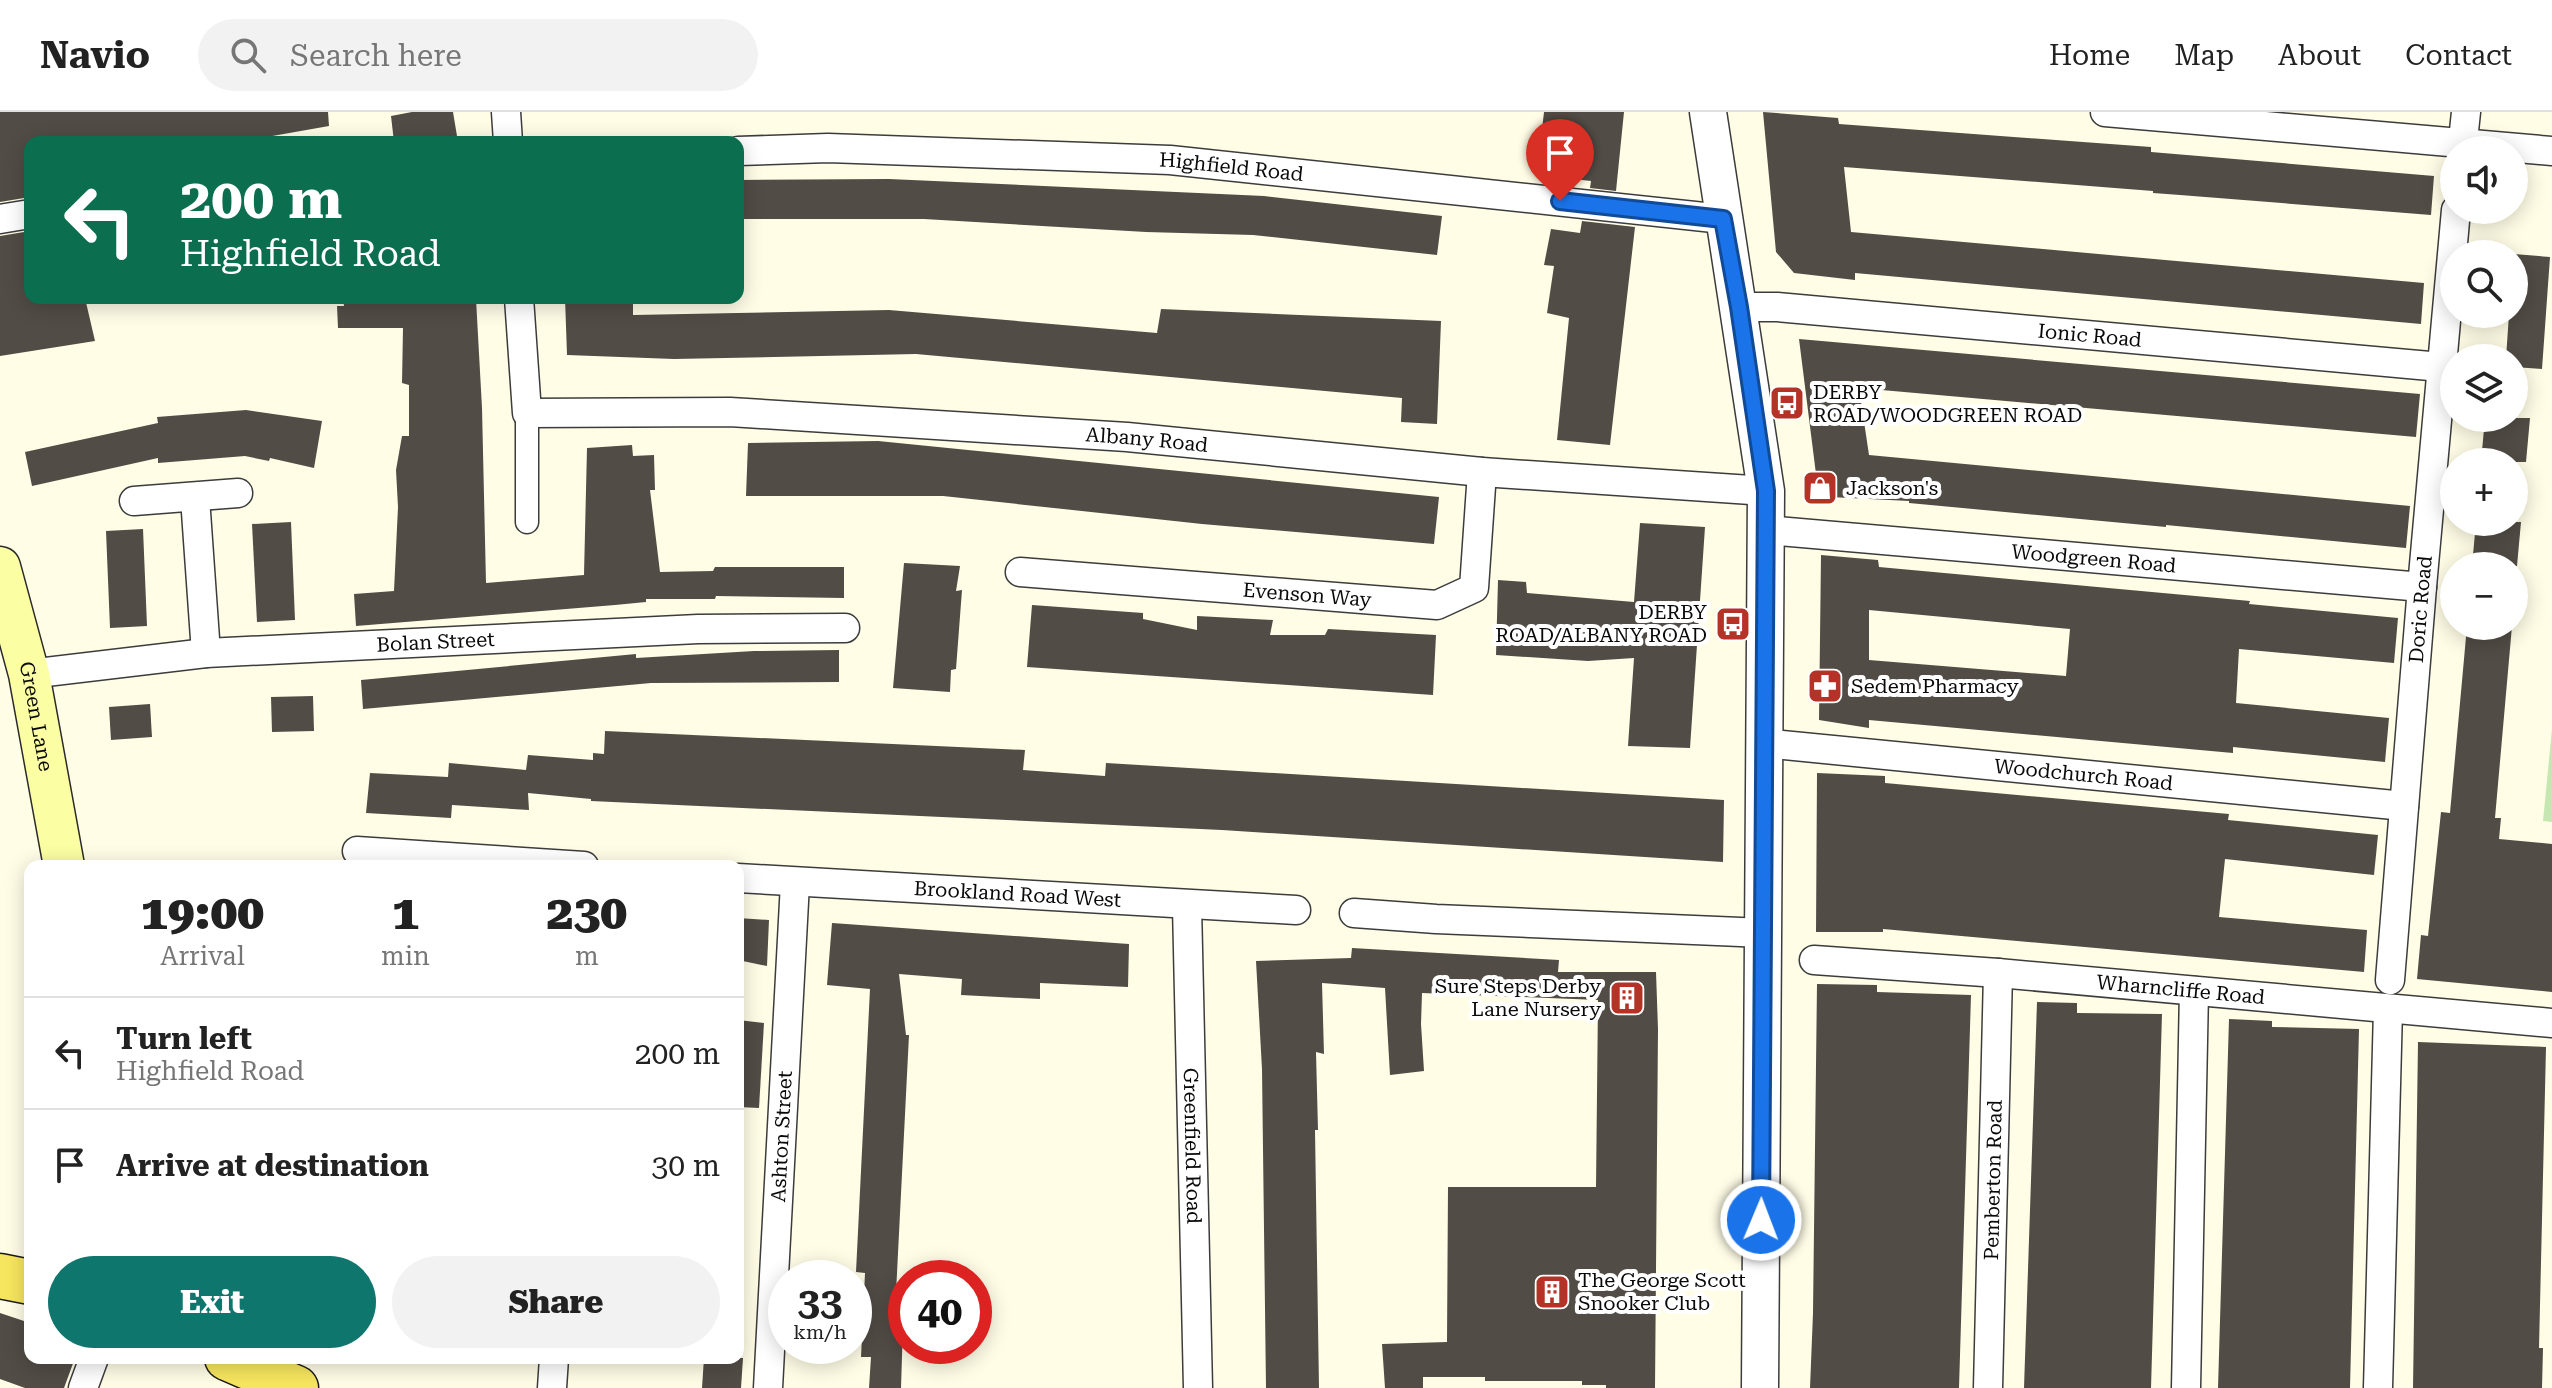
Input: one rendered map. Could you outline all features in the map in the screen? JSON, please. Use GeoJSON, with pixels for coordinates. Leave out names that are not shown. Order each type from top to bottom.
{"type":"FeatureCollection","features":[{"type":"Feature","properties":{"kind":"main road","name":"Green Lane"},"geometry":{"type":"LineString","coordinates":[[0,567],[29,674],[63,860]]}},
{"type":"Feature","properties":{"kind":"main road"},"geometry":{"type":"LineString","coordinates":[[0,1276],[24,1281]]}},
{"type":"Feature","properties":{"kind":"main road"},"geometry":{"type":"LineString","coordinates":[[241,1364],[296,1388]]}},
{"type":"Feature","properties":{"kind":"street"},"geometry":{"type":"LineString","coordinates":[[506,112],[508,136]]}},
{"type":"Feature","properties":{"kind":"street"},"geometry":{"type":"LineString","coordinates":[[1708,112],[1766,491],[1760,1388]]}},
{"type":"Feature","properties":{"kind":"street"},"geometry":{"type":"LineString","coordinates":[[2105,112],[2440,144]]}},
{"type":"Feature","properties":{"kind":"street"},"geometry":{"type":"LineString","coordinates":[[2464,136],[2466,112]]}},
{"type":"Feature","properties":{"kind":"street","name":"Highfield Road"},"geometry":{"type":"LineString","coordinates":[[744,151],[828,148],[1170,160],[1723,219]]}},
{"type":"Feature","properties":{"kind":"street"},"geometry":{"type":"LineString","coordinates":[[2528,150],[2552,151]]}},
{"type":"Feature","properties":{"kind":"street"},"geometry":{"type":"LineString","coordinates":[[0,219],[24,215]]}},
{"type":"Feature","properties":{"kind":"street","name":"Doric Road"},"geometry":{"type":"LineString","coordinates":[[2443,344],[2455,224]]}},
{"type":"Feature","properties":{"kind":"street"},"geometry":{"type":"LineString","coordinates":[[519,304],[527,413],[527,522]]}},
{"type":"Feature","properties":{"kind":"street","name":"Ionic Road"},"geometry":{"type":"LineString","coordinates":[[1739,307],[1777,307],[2440,367]]}},
{"type":"Feature","properties":{"kind":"street","name":"Doric Road"},"geometry":{"type":"LineString","coordinates":[[2388,1009],[2440,379]]}},
{"type":"Feature","properties":{"kind":"street","name":"Albany Road"},"geometry":{"type":"LineString","coordinates":[[527,413],[730,412],[1127,437],[1482,472],[1766,491]]}},
{"type":"Feature","properties":{"kind":"street","name":"Evenson Way"},"geometry":{"type":"LineString","coordinates":[[1020,572],[1437,605],[1474,588],[1482,472]]}},
{"type":"Feature","properties":{"kind":"street"},"geometry":{"type":"LineString","coordinates":[[134,501],[238,493]]}},
{"type":"Feature","properties":{"kind":"street"},"geometry":{"type":"LineString","coordinates":[[195,498],[206,653]]}},
{"type":"Feature","properties":{"kind":"street","name":"Woodgreen Road"},"geometry":{"type":"LineString","coordinates":[[1767,530],[2422,587]]}},
{"type":"Feature","properties":{"kind":"street","name":"Bolan Street"},"geometry":{"type":"LineString","coordinates":[[29,674],[206,653],[698,629],[845,628]]}},
{"type":"Feature","properties":{"kind":"street","name":"Woodchurch Road"},"geometry":{"type":"LineString","coordinates":[[1763,743],[2404,806]]}},
{"type":"Feature","properties":{"kind":"street"},"geometry":{"type":"LineString","coordinates":[[357,851],[493,860]]}},
{"type":"Feature","properties":{"kind":"street","name":"Brookland Road West"},"geometry":{"type":"LineString","coordinates":[[744,879],[1296,910]]}},
{"type":"Feature","properties":{"kind":"street","name":"Ashton Street"},"geometry":{"type":"LineString","coordinates":[[768,1388],[795,883]]}},
{"type":"Feature","properties":{"kind":"street","name":"Greenfield Road"},"geometry":{"type":"LineString","coordinates":[[1187,906],[1198,1388]]}},
{"type":"Feature","properties":{"kind":"street"},"geometry":{"type":"LineString","coordinates":[[1354,913],[1764,933]]}},
{"type":"Feature","properties":{"kind":"street","name":"Wharncliffe Road"},"geometry":{"type":"LineString","coordinates":[[1811,960],[1998,973],[2552,1023]]}},
{"type":"Feature","properties":{"kind":"street","name":"Pemberton Road"},"geometry":{"type":"LineString","coordinates":[[1988,1388],[1998,973]]}},
{"type":"Feature","properties":{"kind":"street"},"geometry":{"type":"LineString","coordinates":[[2186,1388],[2194,991]]}},
{"type":"Feature","properties":{"kind":"street"},"geometry":{"type":"LineString","coordinates":[[2378,1388],[2388,1009]]}},
{"type":"Feature","properties":{"kind":"street"},"geometry":{"type":"LineString","coordinates":[[83,1388],[92,1364]]}},
{"type":"Feature","properties":{"kind":"street"},"geometry":{"type":"LineString","coordinates":[[552,1388],[554,1364]]}},
{"type":"Feature","properties":{"kind":"green space"},"geometry":{"type":"Polygon","coordinates":[[[2552,729],[2552,822],[2543,821],[2552,729]]]}},
{"type":"Feature","properties":{"kind":"building"},"geometry":{"type":"Polygon","coordinates":[[[0,112],[328,112],[329,126],[272,136],[24,136],[24,198],[0,202],[0,112]]]}},
{"type":"Feature","properties":{"kind":"building"},"geometry":{"type":"Polygon","coordinates":[[[412,112],[453,112],[457,136],[393,136],[391,116],[412,112]]]}},
{"type":"Feature","properties":{"kind":"building"},"geometry":{"type":"Polygon","coordinates":[[[1544,112],[1624,112],[1616,191],[1590,188],[1591,181],[1565,178],[1566,170],[1538,165],[1544,112]]]}},
{"type":"Feature","properties":{"kind":"building"},"geometry":{"type":"Polygon","coordinates":[[[1763,112],[1838,118],[1839,124],[2151,147],[2151,152],[2434,176],[2431,215],[1844,167],[1851,232],[2424,283],[2421,324],[1855,273],[1855,280],[1794,273],[1776,252],[1763,112]]]}},
{"type":"Feature","properties":{"kind":"building"},"geometry":{"type":"Polygon","coordinates":[[[889,179],[1264,196],[1442,216],[1437,255],[1253,235],[924,219],[744,219],[744,180],[889,179]]]}},
{"type":"Feature","properties":{"kind":"building"},"geometry":{"type":"Polygon","coordinates":[[[1582,221],[1635,227],[1610,445],[1557,440],[1569,318],[1547,313],[1554,266],[1544,265],[1551,229],[1580,233],[1582,221]]]}},
{"type":"Feature","properties":{"kind":"building"},"geometry":{"type":"Polygon","coordinates":[[[24,232],[24,304],[86,304],[95,341],[0,356],[0,236],[24,232]]]}},
{"type":"Feature","properties":{"kind":"building"},"geometry":{"type":"Polygon","coordinates":[[[2528,255],[2550,257],[2542,369],[2528,368],[2528,344],[2507,344],[2508,328],[2528,328],[2528,255]]]}},
{"type":"Feature","properties":{"kind":"building"},"geometry":{"type":"Polygon","coordinates":[[[476,304],[486,583],[584,575],[587,448],[632,445],[633,456],[654,455],[655,490],[650,490],[660,572],[713,571],[715,567],[844,567],[844,598],[716,596],[715,599],[646,599],[646,602],[615,605],[356,626],[354,594],[394,591],[398,507],[396,470],[402,436],[409,436],[409,385],[402,383],[403,328],[338,328],[337,306],[476,304]]]}},
{"type":"Feature","properties":{"kind":"building"},"geometry":{"type":"Polygon","coordinates":[[[565,304],[633,304],[633,315],[889,310],[1157,333],[1161,309],[1441,321],[1437,424],[1401,422],[1402,398],[916,354],[674,359],[567,355],[565,304]]]}},
{"type":"Feature","properties":{"kind":"building"},"geometry":{"type":"Polygon","coordinates":[[[1799,339],[2420,394],[2416,437],[1859,388],[1869,455],[2410,506],[2406,548],[1909,501],[1830,497],[1817,482],[1799,339]]]}},
{"type":"Feature","properties":{"kind":"building"},"geometry":{"type":"Polygon","coordinates":[[[246,410],[322,421],[314,468],[245,456],[158,463],[158,458],[32,486],[25,452],[158,423],[157,417],[246,410]]]}},
{"type":"Feature","properties":{"kind":"building"},"geometry":{"type":"Polygon","coordinates":[[[2530,418],[2527,448],[2482,448],[2484,432],[2528,432],[2530,418]]]}},
{"type":"Feature","properties":{"kind":"building"},"geometry":{"type":"Polygon","coordinates":[[[878,441],[1439,497],[1434,544],[1202,524],[943,496],[746,496],[748,443],[878,441]]]}},
{"type":"Feature","properties":{"kind":"building"},"geometry":{"type":"Polygon","coordinates":[[[291,522],[295,620],[257,622],[252,524],[291,522]]]}},
{"type":"Feature","properties":{"kind":"building"},"geometry":{"type":"Polygon","coordinates":[[[1640,523],[1705,527],[1690,748],[1628,746],[1634,658],[1588,661],[1496,655],[1498,580],[1526,582],[1527,593],[1634,602],[1640,523]]]}},
{"type":"Feature","properties":{"kind":"building"},"geometry":{"type":"Polygon","coordinates":[[[143,529],[147,626],[110,628],[106,531],[143,529]]]}},
{"type":"Feature","properties":{"kind":"building"},"geometry":{"type":"Polygon","coordinates":[[[2475,536],[2520,536],[2518,552],[2473,552],[2475,536]]]}},
{"type":"Feature","properties":{"kind":"building"},"geometry":{"type":"Polygon","coordinates":[[[1821,555],[1878,560],[1879,567],[2250,601],[2249,604],[2398,618],[2394,663],[2239,649],[2236,703],[2389,718],[2385,762],[2233,747],[2233,753],[1869,720],[1869,728],[1819,720],[1821,555]],[[1869,610],[1869,660],[2066,676],[2070,629],[1869,610]]]}},
{"type":"Feature","properties":{"kind":"building"},"geometry":{"type":"Polygon","coordinates":[[[904,563],[960,566],[956,591],[962,590],[956,669],[951,670],[950,692],[893,688],[904,563]]]}},
{"type":"Feature","properties":{"kind":"building"},"geometry":{"type":"Polygon","coordinates":[[[1032,605],[1143,613],[1143,619],[1197,630],[1197,616],[1273,620],[1270,635],[1325,635],[1328,629],[1436,635],[1433,695],[1027,667],[1032,605]]]}},
{"type":"Feature","properties":{"kind":"building"},"geometry":{"type":"Polygon","coordinates":[[[2466,640],[2511,640],[2495,818],[2501,818],[2499,839],[2552,844],[2552,992],[2417,979],[2421,935],[2428,936],[2441,812],[2450,813],[2466,640]]]}},
{"type":"Feature","properties":{"kind":"building"},"geometry":{"type":"Polygon","coordinates":[[[839,650],[839,682],[651,683],[363,709],[361,680],[636,654],[636,658],[839,650]]]}},
{"type":"Feature","properties":{"kind":"building"},"geometry":{"type":"Polygon","coordinates":[[[313,696],[314,731],[272,732],[271,697],[313,696]]]}},
{"type":"Feature","properties":{"kind":"building"},"geometry":{"type":"Polygon","coordinates":[[[150,704],[152,737],[111,740],[109,707],[150,704]]]}},
{"type":"Feature","properties":{"kind":"building"},"geometry":{"type":"Polygon","coordinates":[[[605,731],[1025,750],[1023,770],[1105,776],[1106,763],[1724,800],[1723,862],[1222,830],[591,801],[528,793],[529,810],[452,805],[451,818],[366,813],[370,773],[448,777],[449,763],[526,770],[528,755],[593,760],[593,753],[604,754],[605,731]]]}},
{"type":"Feature","properties":{"kind":"building"},"geometry":{"type":"Polygon","coordinates":[[[1817,773],[1885,776],[1885,783],[2229,814],[2228,820],[2378,835],[2374,875],[2225,859],[2219,917],[2367,930],[2364,972],[1883,929],[1883,932],[1816,932],[1817,773]]]}},
{"type":"Feature","properties":{"kind":"building"},"geometry":{"type":"Polygon","coordinates":[[[744,918],[769,920],[767,966],[744,961],[744,918]]]}},
{"type":"Feature","properties":{"kind":"building"},"geometry":{"type":"Polygon","coordinates":[[[832,923],[1129,944],[1128,987],[1040,983],[1040,999],[961,995],[962,979],[899,974],[906,1035],[909,1035],[898,1260],[888,1260],[888,1364],[902,1364],[901,1388],[869,1388],[872,1364],[872,1260],[857,1260],[870,989],[827,985],[832,923]]]}},
{"type":"Feature","properties":{"kind":"building"},"geometry":{"type":"Polygon","coordinates":[[[1352,948],[1559,960],[1558,972],[1656,972],[1655,1388],[1606,1388],[1606,1385],[1582,1385],[1582,1381],[1485,1381],[1485,1377],[1423,1377],[1423,1388],[1385,1388],[1382,1344],[1447,1342],[1448,1187],[1596,1187],[1598,1000],[1422,993],[1424,1071],[1390,1075],[1385,988],[1322,983],[1324,1054],[1316,1052],[1318,1130],[1315,1130],[1319,1388],[1266,1388],[1262,1069],[1256,961],[1351,958],[1352,948]]]}},
{"type":"Feature","properties":{"kind":"building"},"geometry":{"type":"Polygon","coordinates":[[[1817,984],[1877,985],[1877,992],[1971,995],[1959,1388],[1810,1388],[1817,984]]]}},
{"type":"Feature","properties":{"kind":"building"},"geometry":{"type":"Polygon","coordinates":[[[2037,1002],[2077,1003],[2077,1013],[2162,1014],[2151,1388],[2024,1388],[2037,1002]]]}},
{"type":"Feature","properties":{"kind":"building"},"geometry":{"type":"Polygon","coordinates":[[[2229,1019],[2272,1021],[2272,1027],[2359,1029],[2350,1388],[2218,1388],[2229,1019]]]}},
{"type":"Feature","properties":{"kind":"building"},"geometry":{"type":"Polygon","coordinates":[[[744,1021],[764,1023],[759,1108],[744,1107],[744,1021]]]}},
{"type":"Feature","properties":{"kind":"building"},"geometry":{"type":"Polygon","coordinates":[[[2418,1042],[2546,1047],[2539,1348],[2543,1348],[2542,1388],[2413,1388],[2418,1042]]]}},
{"type":"Feature","properties":{"kind":"building"},"geometry":{"type":"Polygon","coordinates":[[[0,1313],[24,1321],[24,1364],[73,1364],[64,1388],[25,1388],[0,1379],[0,1313]]]}},
{"type":"Feature","properties":{"kind":"building"},"geometry":{"type":"Polygon","coordinates":[[[704,1364],[743,1364],[741,1388],[702,1388],[704,1364]]]}},
{"type":"Feature","properties":{"kind":"place","name":"DERBY ROAD/WOODGREEN ROAD"},"geometry":{"type":"Point","coordinates":[1787,403]}},
{"type":"Feature","properties":{"kind":"place","name":"Jackson's"},"geometry":{"type":"Point","coordinates":[1820,488]}},
{"type":"Feature","properties":{"kind":"place","name":"DERBY ROAD/ALBANY ROAD"},"geometry":{"type":"Point","coordinates":[1733,624]}},
{"type":"Feature","properties":{"kind":"place","name":"Sedem Pharmacy"},"geometry":{"type":"Point","coordinates":[1825,686]}},
{"type":"Feature","properties":{"kind":"place","name":"Sure Steps Derby Lane Nursery"},"geometry":{"type":"Point","coordinates":[1627,998]}},
{"type":"Feature","properties":{"kind":"place","name":"The George Scott Snooker Club"},"geometry":{"type":"Point","coordinates":[1552,1292]}},
{"type":"Feature","properties":{"kind":"route"},"geometry":{"type":"LineString","coordinates":[[1560,201],[1723,219],[1766,491],[1761,1220]]}}]}
